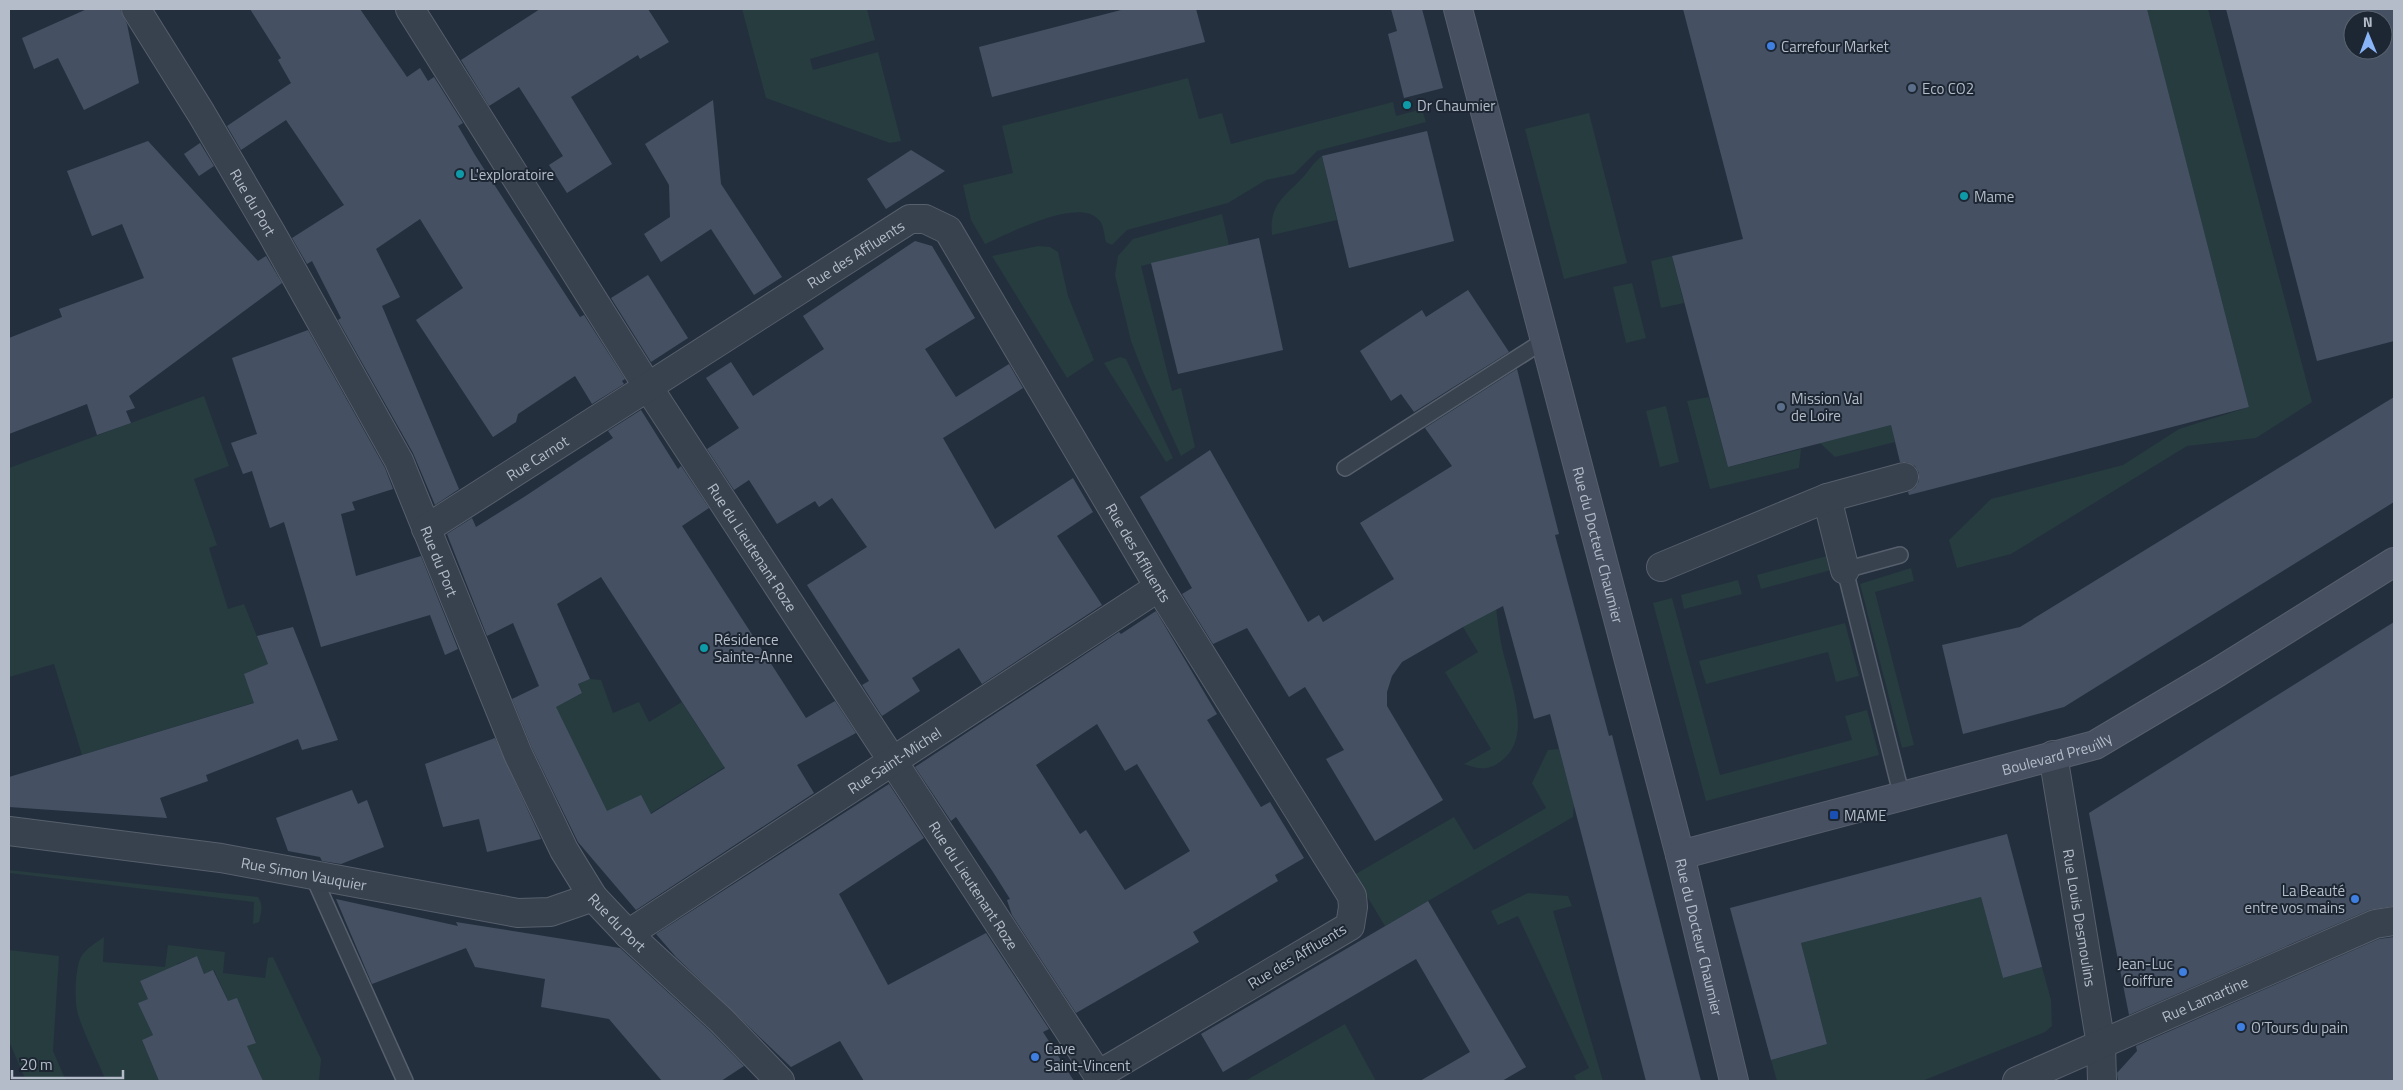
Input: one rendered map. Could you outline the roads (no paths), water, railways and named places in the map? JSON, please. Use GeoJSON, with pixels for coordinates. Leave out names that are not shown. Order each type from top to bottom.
{"type":"FeatureCollection","features":[{"type":"Feature","properties":{"kind":"main road","name":"Rue du Docteur Chaumier"},"geometry":{"type":"LineString","coordinates":[[1458,9],[1680,854],[1734,1081]]}},
{"type":"Feature","properties":{"kind":"main road","name":"Boulevard Preuilly"},"geometry":{"type":"LineString","coordinates":[[1680,854],[2095,745],[2218,672],[2394,562]]}},
{"type":"Feature","properties":{"kind":"street","name":"Rue du Port"},"geometry":{"type":"LineString","coordinates":[[136,9],[201,113],[342,357],[399,461],[518,754],[564,850],[594,896],[628,934],[722,1021],[780,1081]]}},
{"type":"Feature","properties":{"kind":"street","name":"Rue du Lieutenant Roze"},"geometry":{"type":"LineString","coordinates":[[410,9],[648,387],[894,760],[1100,1078]]}},
{"type":"Feature","properties":{"kind":"street","name":"Rue des Affluents"},"geometry":{"type":"LineString","coordinates":[[648,387],[910,219],[925,218],[948,230],[1159,587],[1352,896],[1353,907],[1350,926],[1100,1078]]}},
{"type":"Feature","properties":{"kind":"street","name":"Rue Carnot"},"geometry":{"type":"LineString","coordinates":[[426,528],[648,387]]}},
{"type":"Feature","properties":{"kind":"street"},"geometry":{"type":"LineString","coordinates":[[1660,567],[1827,498],[1904,477]]}},
{"type":"Feature","properties":{"kind":"street"},"geometry":{"type":"LineString","coordinates":[[1827,498],[1845,570]]}},
{"type":"Feature","properties":{"kind":"street","name":"Rue Saint-Michel"},"geometry":{"type":"LineString","coordinates":[[628,934],[1159,587]]}},
{"type":"Feature","properties":{"kind":"street","name":"Rue Louis Desmoulins"},"geometry":{"type":"LineString","coordinates":[[2053,756],[2101,1045],[2102,1081]]}},
{"type":"Feature","properties":{"kind":"street","name":"Rue Simon Vauquier"},"geometry":{"type":"LineString","coordinates":[[9,831],[221,858],[518,913],[550,912],[594,896]]}},
{"type":"Feature","properties":{"kind":"street","name":"Rue Lamartine"},"geometry":{"type":"LineString","coordinates":[[2017,1081],[2375,924],[2394,921]]}},
{"type":"Feature","properties":{"kind":"lane"},"geometry":{"type":"LineString","coordinates":[[1345,468],[1545,340]]}},
{"type":"Feature","properties":{"kind":"lane"},"geometry":{"type":"LineString","coordinates":[[1900,555],[1845,570],[1902,797]]}},
{"type":"Feature","properties":{"kind":"lane"},"geometry":{"type":"LineString","coordinates":[[313,876],[405,1081]]}},
{"type":"Feature","properties":{"kind":"place","name":"Carrefour Market"},"geometry":{"type":"Point","coordinates":[1771,46]}},
{"type":"Feature","properties":{"kind":"place","name":"Eco CO2"},"geometry":{"type":"Point","coordinates":[1912,88]}},
{"type":"Feature","properties":{"kind":"place","name":"Dr Chaumier"},"geometry":{"type":"Point","coordinates":[1407,105]}},
{"type":"Feature","properties":{"kind":"place","name":"L'exploratoire"},"geometry":{"type":"Point","coordinates":[460,174]}},
{"type":"Feature","properties":{"kind":"place","name":"Mame"},"geometry":{"type":"Point","coordinates":[1964,196]}},
{"type":"Feature","properties":{"kind":"place","name":"Mission Val de Loire"},"geometry":{"type":"Point","coordinates":[1781,407]}},
{"type":"Feature","properties":{"kind":"place","name":"Résidence Sainte-Anne"},"geometry":{"type":"Point","coordinates":[704,648]}},
{"type":"Feature","properties":{"kind":"place","name":"MAME"},"geometry":{"type":"Point","coordinates":[1834,815]}},
{"type":"Feature","properties":{"kind":"place","name":"La Beauté entre vos mains"},"geometry":{"type":"Point","coordinates":[2355,899]}},
{"type":"Feature","properties":{"kind":"place","name":"Jean-Luc Coiffure"},"geometry":{"type":"Point","coordinates":[2183,972]}},
{"type":"Feature","properties":{"kind":"place","name":"O’Tours du pain"},"geometry":{"type":"Point","coordinates":[2241,1027]}},
{"type":"Feature","properties":{"kind":"place","name":"Cave Saint-Vincent"},"geometry":{"type":"Point","coordinates":[1035,1057]}}]}
